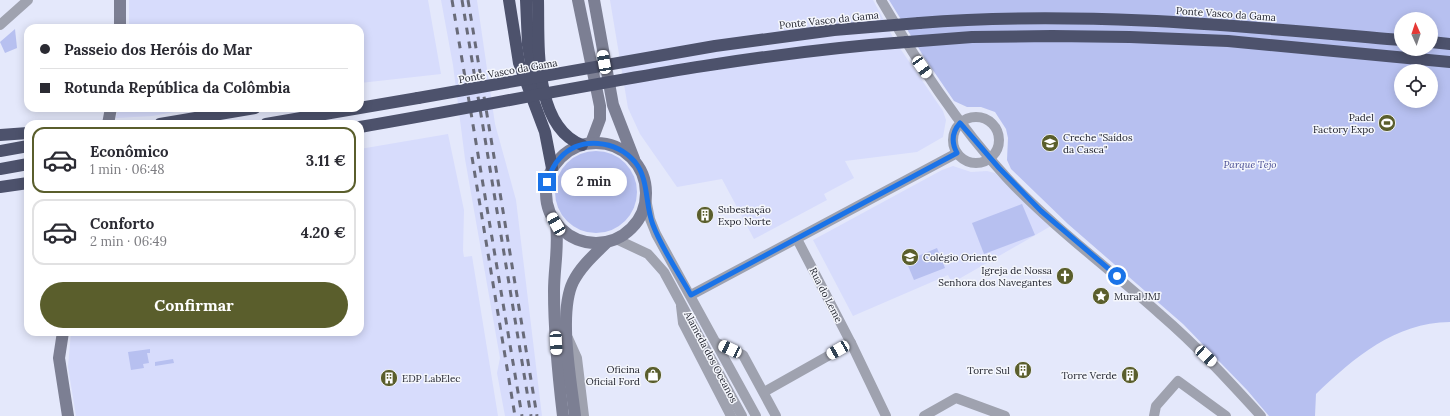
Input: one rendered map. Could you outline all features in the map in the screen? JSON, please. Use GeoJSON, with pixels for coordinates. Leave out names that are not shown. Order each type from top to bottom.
{"type":"FeatureCollection","features":[{"type":"Feature","properties":{"kind":"highway"},"geometry":{"type":"LineString","coordinates":[[509,0],[518,63],[548,143],[552,168]]}},
{"type":"Feature","properties":{"kind":"highway"},"geometry":{"type":"LineString","coordinates":[[526,0],[528,45],[539,117]]}},
{"type":"Feature","properties":{"kind":"highway"},"geometry":{"type":"LineString","coordinates":[[538,0],[539,43],[546,106],[562,132],[570,140],[587,144]]}},
{"type":"Feature","properties":{"kind":"highway","name":"Ponte Vasco da Gama"},"geometry":{"type":"LineString","coordinates":[[364,107],[715,46],[834,30],[936,22],[1057,18],[1133,20],[1230,25],[1394,39]]}},
{"type":"Feature","properties":{"kind":"highway"},"geometry":{"type":"LineString","coordinates":[[364,126],[725,63],[834,48],[972,37],[1059,36],[1228,41],[1450,62]]}},
{"type":"Feature","properties":{"kind":"highway"},"geometry":{"type":"LineString","coordinates":[[1438,43],[1450,44]]}},
{"type":"Feature","properties":{"kind":"highway"},"geometry":{"type":"LineString","coordinates":[[364,99],[418,98]]}},
{"type":"Feature","properties":{"kind":"highway"},"geometry":{"type":"LineString","coordinates":[[184,120],[231,112]]}},
{"type":"Feature","properties":{"kind":"highway","name":"Ponte Vasco da Gama"},"geometry":{"type":"LineString","coordinates":[[289,120],[336,112]]}},
{"type":"Feature","properties":{"kind":"highway"},"geometry":{"type":"LineString","coordinates":[[0,135],[24,133]]}},
{"type":"Feature","properties":{"kind":"highway"},"geometry":{"type":"LineString","coordinates":[[0,151],[24,147]]}},
{"type":"Feature","properties":{"kind":"highway"},"geometry":{"type":"LineString","coordinates":[[0,169],[24,165]]}},
{"type":"Feature","properties":{"kind":"highway"},"geometry":{"type":"LineString","coordinates":[[0,187],[24,184]]}},
{"type":"Feature","properties":{"kind":"main road"},"geometry":{"type":"LineString","coordinates":[[120,0],[120,24]]}},
{"type":"Feature","properties":{"kind":"main road"},"geometry":{"type":"LineString","coordinates":[[578,0],[600,112],[599,125],[587,144]]}},
{"type":"Feature","properties":{"kind":"main road"},"geometry":{"type":"LineString","coordinates":[[575,416],[567,309],[571,286],[583,267],[611,240],[630,229],[641,216],[646,199],[646,186],[642,173],[635,162],[613,105],[594,0]]}},
{"type":"Feature","properties":{"kind":"main road"},"geometry":{"type":"LineString","coordinates":[[611,240],[592,243],[579,240],[566,234],[556,224],[549,211],[546,197],[547,182],[552,168],[560,158],[570,150],[587,144],[608,144],[623,151],[635,162]]}},
{"type":"Feature","properties":{"kind":"main road"},"geometry":{"type":"LineString","coordinates":[[556,224],[558,246],[554,282],[556,343],[563,416]]}},
{"type":"Feature","properties":{"kind":"main road"},"geometry":{"type":"LineString","coordinates":[[62,336],[59,358],[68,416]]}},
{"type":"Feature","properties":{"kind":"street"},"geometry":{"type":"LineString","coordinates":[[0,25],[28,0]]}},
{"type":"Feature","properties":{"kind":"street"},"geometry":{"type":"LineString","coordinates":[[581,0],[583,23]]}},
{"type":"Feature","properties":{"kind":"street"},"geometry":{"type":"LineString","coordinates":[[881,0],[915,58],[960,123],[990,158],[1041,211],[1162,315],[1217,367],[1261,416]]}},
{"type":"Feature","properties":{"kind":"street"},"geometry":{"type":"LineString","coordinates":[[979,117],[990,122],[994,126],[997,131],[998,142],[995,152],[990,158],[982,162],[971,162],[957,153],[953,136],[960,123],[968,119],[979,117]]}},
{"type":"Feature","properties":{"kind":"street"},"geometry":{"type":"LineString","coordinates":[[691,295],[957,153]]}},
{"type":"Feature","properties":{"kind":"street","name":"Alameda dos Oceanos"},"geometry":{"type":"LineString","coordinates":[[646,199],[653,227],[756,416]]}},
{"type":"Feature","properties":{"kind":"street","name":"Rua do Leme"},"geometry":{"type":"LineString","coordinates":[[797,239],[851,343],[886,416]]}},
{"type":"Feature","properties":{"kind":"street","name":"Alameda dos Oceanos"},"geometry":{"type":"LineString","coordinates":[[611,240],[643,251],[654,260],[668,276],[742,416]]}},
{"type":"Feature","properties":{"kind":"street","name":"Alameda dos Oceanos"},"geometry":{"type":"LineString","coordinates":[[679,298],[683,323],[731,416]]}},
{"type":"Feature","properties":{"kind":"street"},"geometry":{"type":"LineString","coordinates":[[568,338],[577,358],[584,416]]}},
{"type":"Feature","properties":{"kind":"street","name":"Alameda dos Oceanos"},"geometry":{"type":"LineString","coordinates":[[717,343],[743,355],[776,416]]}},
{"type":"Feature","properties":{"kind":"street"},"geometry":{"type":"LineString","coordinates":[[764,392],[851,343]]}},
{"type":"Feature","properties":{"kind":"street"},"geometry":{"type":"LineString","coordinates":[[1154,416],[1156,406],[1178,381],[1226,416]]}},
{"type":"Feature","properties":{"kind":"street"},"geometry":{"type":"LineString","coordinates":[[924,416],[956,398],[1004,416]]}},
{"type":"Feature","properties":{"kind":"shaded area"},"geometry":{"type":"Polygon","coordinates":[[[129,0],[428,0],[441,74],[364,83],[364,24],[129,24],[129,0]]]}},
{"type":"Feature","properties":{"kind":"shaded area"},"geometry":{"type":"Polygon","coordinates":[[[441,0],[477,0],[495,124],[516,200],[542,416],[505,416],[497,373],[500,358],[465,159],[453,65],[441,0]]]}},
{"type":"Feature","properties":{"kind":"shaded area"},"geometry":{"type":"Polygon","coordinates":[[[610,0],[873,0],[895,41],[943,111],[946,120],[943,137],[917,152],[845,161],[854,178],[824,194],[827,200],[754,239],[722,179],[677,187],[640,134],[628,108],[610,0]]]}},
{"type":"Feature","properties":{"kind":"shaded area"},"geometry":{"type":"Polygon","coordinates":[[[117,112],[174,112],[152,116],[116,118],[117,112]]]}},
{"type":"Feature","properties":{"kind":"shaded area"},"geometry":{"type":"Polygon","coordinates":[[[448,134],[464,210],[464,257],[472,256],[498,416],[76,416],[68,367],[71,336],[364,336],[364,148],[448,134]]]}},
{"type":"Feature","properties":{"kind":"shaded area","name":"Colégio Oriente"},"geometry":{"type":"Polygon","coordinates":[[[953,166],[971,172],[987,171],[995,173],[1051,226],[952,283],[948,275],[853,316],[813,240],[942,170],[953,166]]]}},
{"type":"Feature","properties":{"kind":"green space","name":"Parque Tejo"},"geometry":{"type":"Polygon","coordinates":[[[889,0],[1450,0],[1450,322],[1411,328],[1393,335],[1361,355],[1316,394],[1315,416],[1269,416],[1247,390],[1183,324],[1068,224],[1011,169],[1007,160],[1008,138],[1006,129],[995,112],[981,107],[967,107],[954,101],[924,57],[889,0]]]}},
{"type":"Feature","properties":{"kind":"green space"},"geometry":{"type":"Polygon","coordinates":[[[15,29],[17,48],[5,53],[0,42],[15,29]]]}},
{"type":"Feature","properties":{"kind":"green space"},"geometry":{"type":"Polygon","coordinates":[[[588,151],[604,151],[619,158],[630,169],[637,184],[637,200],[634,208],[625,221],[612,230],[604,233],[588,233],[573,226],[562,215],[555,200],[555,184],[562,169],[573,158],[588,151]]]}},
{"type":"Feature","properties":{"kind":"green space"},"geometry":{"type":"Polygon","coordinates":[[[1022,204],[1035,235],[984,254],[972,223],[1022,204]]]}},
{"type":"Feature","properties":{"kind":"green space"},"geometry":{"type":"Polygon","coordinates":[[[937,248],[945,268],[914,280],[906,261],[937,248]]]}},
{"type":"Feature","properties":{"kind":"green space"},"geometry":{"type":"Polygon","coordinates":[[[150,349],[150,353],[147,353],[149,363],[143,364],[144,368],[131,370],[128,352],[150,349]]]}},
{"type":"Feature","properties":{"kind":"green space"},"geometry":{"type":"Polygon","coordinates":[[[173,359],[174,363],[155,366],[155,362],[173,359]]]}},
{"type":"Feature","properties":{"kind":"railway"},"geometry":{"type":"LineString","coordinates":[[452,0],[522,416]]}},
{"type":"Feature","properties":{"kind":"railway"},"geometry":{"type":"LineString","coordinates":[[462,0],[531,416]]}},
{"type":"Feature","properties":{"kind":"railway"},"geometry":{"type":"LineString","coordinates":[[468,0],[537,416]]}},
{"type":"Feature","properties":{"kind":"railway"},"geometry":{"type":"LineString","coordinates":[[472,157],[515,416]]}},
{"type":"Feature","properties":{"kind":"place","name":"Padel Factory Expo"},"geometry":{"type":"Point","coordinates":[1387,123]}},
{"type":"Feature","properties":{"kind":"place","name":"Creche \"Saídos da Casca\""},"geometry":{"type":"Point","coordinates":[1050,143]}},
{"type":"Feature","properties":{"kind":"place","name":"Subestação Expo Norte"},"geometry":{"type":"Point","coordinates":[705,215]}},
{"type":"Feature","properties":{"kind":"place","name":"Colégio Oriente"},"geometry":{"type":"Point","coordinates":[910,257]}},
{"type":"Feature","properties":{"kind":"place","name":"Igreja de Nossa Senhora dos Navegantes"},"geometry":{"type":"Point","coordinates":[1065,276]}},
{"type":"Feature","properties":{"kind":"place","name":"Mural JMJ"},"geometry":{"type":"Point","coordinates":[1101,296]}},
{"type":"Feature","properties":{"kind":"place","name":"Torre Sul"},"geometry":{"type":"Point","coordinates":[1023,370]}},
{"type":"Feature","properties":{"kind":"place","name":"Oficina Oficial Ford"},"geometry":{"type":"Point","coordinates":[653,375]}},
{"type":"Feature","properties":{"kind":"place","name":"Torre Verde"},"geometry":{"type":"Point","coordinates":[1130,375]}},
{"type":"Feature","properties":{"kind":"place","name":"EDP LabElec"},"geometry":{"type":"Point","coordinates":[389,378]}},
{"type":"Feature","properties":{"kind":"route"},"geometry":{"type":"LineString","coordinates":[[547,182],[552,168],[560,158],[570,150],[582,145],[591,143],[608,144],[623,151],[635,162],[642,173],[646,186],[648,211],[653,227],[691,295],[957,153],[953,142],[953,136],[960,123],[1008,178],[1041,211],[1117,276]]}}]}
